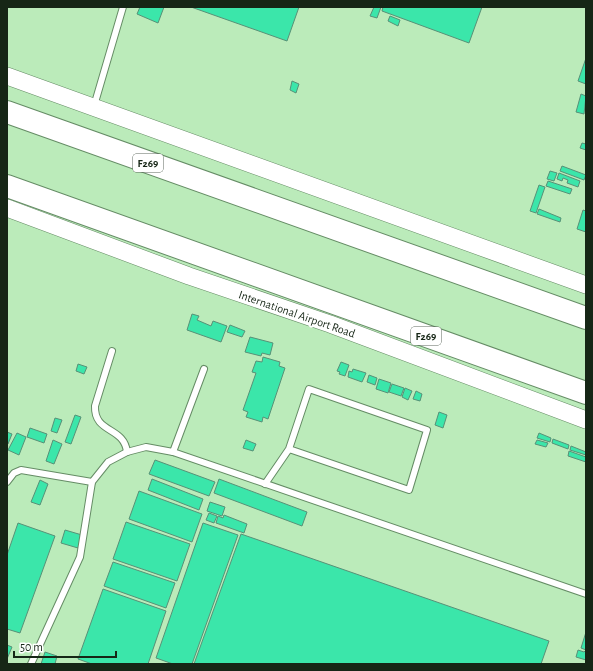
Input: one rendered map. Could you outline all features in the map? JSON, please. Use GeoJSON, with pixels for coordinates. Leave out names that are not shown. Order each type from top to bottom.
{"type":"FeatureCollection","features":[{"type":"Feature","properties":{"kind":"highway","name":"F269"},"geometry":{"type":"LineString","coordinates":[[7,112],[586,318]]}},
{"type":"Feature","properties":{"kind":"highway","name":"International Airport Road"},"geometry":{"type":"LineString","coordinates":[[7,186],[586,392]]}},
{"type":"Feature","properties":{"kind":"main road"},"geometry":{"type":"LineString","coordinates":[[7,76],[296,182],[586,285]]}},
{"type":"Feature","properties":{"kind":"main road","name":"International Airport Road"},"geometry":{"type":"LineString","coordinates":[[7,208],[189,276],[330,324],[586,420]]}},
{"type":"Feature","properties":{"kind":"lane"},"geometry":{"type":"LineString","coordinates":[[94,107],[123,7]]}},
{"type":"Feature","properties":{"kind":"lane"},"geometry":{"type":"LineString","coordinates":[[112,351],[94,406],[94,414],[98,422],[121,438],[126,444],[127,452]]}},
{"type":"Feature","properties":{"kind":"lane"},"geometry":{"type":"LineString","coordinates":[[172,452],[204,369]]}},
{"type":"Feature","properties":{"kind":"lane"},"geometry":{"type":"LineString","coordinates":[[265,484],[289,449],[309,389],[428,430],[409,490],[289,449]]}},
{"type":"Feature","properties":{"kind":"lane"},"geometry":{"type":"LineString","coordinates":[[31,664],[80,557],[92,482],[108,462],[127,452],[146,447],[172,452],[586,594]]}},
{"type":"Feature","properties":{"kind":"lane"},"geometry":{"type":"LineString","coordinates":[[7,482],[14,473],[20,470],[92,482]]}},
{"type":"Feature","properties":{"kind":"shaded area"},"geometry":{"type":"Polygon","coordinates":[[[7,7],[586,7],[586,664],[7,664],[7,7]]]}},
{"type":"Feature","properties":{"kind":"building"},"geometry":{"type":"Polygon","coordinates":[[[140,7],[164,7],[158,23],[137,14],[140,7]]]}},
{"type":"Feature","properties":{"kind":"building"},"geometry":{"type":"Polygon","coordinates":[[[191,7],[299,7],[287,41],[191,7]]]}},
{"type":"Feature","properties":{"kind":"building"},"geometry":{"type":"Polygon","coordinates":[[[374,7],[381,7],[377,18],[370,16],[374,7]]]}},
{"type":"Feature","properties":{"kind":"building"},"geometry":{"type":"Polygon","coordinates":[[[383,7],[482,7],[469,43],[382,11],[383,7]]]}},
{"type":"Feature","properties":{"kind":"building"},"geometry":{"type":"Polygon","coordinates":[[[390,16],[400,20],[398,26],[388,21],[390,16]]]}},
{"type":"Feature","properties":{"kind":"building"},"geometry":{"type":"Polygon","coordinates":[[[586,58],[586,84],[578,81],[586,58]]]}},
{"type":"Feature","properties":{"kind":"building"},"geometry":{"type":"Polygon","coordinates":[[[292,81],[299,84],[296,93],[290,90],[292,81]]]}},
{"type":"Feature","properties":{"kind":"building"},"geometry":{"type":"Polygon","coordinates":[[[581,94],[586,96],[584,114],[576,112],[581,94]]]}},
{"type":"Feature","properties":{"kind":"building"},"geometry":{"type":"Polygon","coordinates":[[[582,143],[586,144],[586,150],[580,148],[582,143]]]}},
{"type":"Feature","properties":{"kind":"building"},"geometry":{"type":"Polygon","coordinates":[[[562,166],[586,175],[584,180],[560,171],[562,166]]]}},
{"type":"Feature","properties":{"kind":"building"},"geometry":{"type":"Polygon","coordinates":[[[550,171],[557,173],[554,181],[547,179],[550,171]]]}},
{"type":"Feature","properties":{"kind":"building"},"geometry":{"type":"Polygon","coordinates":[[[559,173],[580,181],[578,187],[567,183],[568,180],[563,178],[562,181],[557,179],[559,173]]]}},
{"type":"Feature","properties":{"kind":"building"},"geometry":{"type":"Polygon","coordinates":[[[548,181],[572,189],[570,194],[546,186],[548,181]]]}},
{"type":"Feature","properties":{"kind":"building"},"geometry":{"type":"Polygon","coordinates":[[[539,185],[545,187],[536,213],[530,211],[539,185]]]}},
{"type":"Feature","properties":{"kind":"building"},"geometry":{"type":"Polygon","coordinates":[[[539,209],[561,218],[560,222],[537,214],[539,209]]]}},
{"type":"Feature","properties":{"kind":"building"},"geometry":{"type":"Polygon","coordinates":[[[583,210],[586,211],[586,232],[577,229],[583,210]]]}},
{"type":"Feature","properties":{"kind":"building"},"geometry":{"type":"Polygon","coordinates":[[[192,314],[199,316],[197,320],[211,326],[213,321],[227,326],[221,342],[187,330],[192,314]]]}},
{"type":"Feature","properties":{"kind":"building"},"geometry":{"type":"Polygon","coordinates":[[[230,325],[245,331],[242,337],[227,332],[230,325]]]}},
{"type":"Feature","properties":{"kind":"building"},"geometry":{"type":"Polygon","coordinates":[[[250,337],[273,343],[270,355],[262,353],[261,356],[245,352],[250,337]]]}},
{"type":"Feature","properties":{"kind":"building"},"geometry":{"type":"Polygon","coordinates":[[[263,357],[280,362],[279,366],[285,368],[268,419],[263,417],[262,422],[246,417],[248,412],[243,410],[256,373],[252,372],[256,361],[262,362],[263,357]]]}},
{"type":"Feature","properties":{"kind":"building"},"geometry":{"type":"Polygon","coordinates":[[[341,362],[349,365],[345,376],[339,374],[340,372],[337,371],[341,362]]]}},
{"type":"Feature","properties":{"kind":"building"},"geometry":{"type":"Polygon","coordinates":[[[78,364],[87,367],[84,374],[76,371],[78,364]]]}},
{"type":"Feature","properties":{"kind":"building"},"geometry":{"type":"Polygon","coordinates":[[[353,369],[366,373],[362,382],[348,377],[349,371],[352,372],[353,369]]]}},
{"type":"Feature","properties":{"kind":"building"},"geometry":{"type":"Polygon","coordinates":[[[369,375],[377,378],[375,385],[367,382],[369,375]]]}},
{"type":"Feature","properties":{"kind":"building"},"geometry":{"type":"Polygon","coordinates":[[[379,379],[391,383],[388,393],[376,389],[379,379]]]}},
{"type":"Feature","properties":{"kind":"building"},"geometry":{"type":"Polygon","coordinates":[[[392,384],[404,388],[401,396],[389,392],[392,384]]]}},
{"type":"Feature","properties":{"kind":"building"},"geometry":{"type":"Polygon","coordinates":[[[405,388],[412,391],[408,400],[402,397],[405,388]]]}},
{"type":"Feature","properties":{"kind":"building"},"geometry":{"type":"Polygon","coordinates":[[[416,391],[422,394],[420,401],[413,399],[416,391]]]}},
{"type":"Feature","properties":{"kind":"building"},"geometry":{"type":"Polygon","coordinates":[[[439,412],[447,415],[443,428],[435,425],[439,412]]]}},
{"type":"Feature","properties":{"kind":"building"},"geometry":{"type":"Polygon","coordinates":[[[75,415],[81,417],[71,444],[65,442],[75,415]]]}},
{"type":"Feature","properties":{"kind":"building"},"geometry":{"type":"Polygon","coordinates":[[[55,418],[62,420],[57,433],[51,431],[55,418]]]}},
{"type":"Feature","properties":{"kind":"building"},"geometry":{"type":"Polygon","coordinates":[[[30,428],[47,434],[44,443],[27,437],[30,428]]]}},
{"type":"Feature","properties":{"kind":"building"},"geometry":{"type":"Polygon","coordinates":[[[7,432],[12,434],[8,444],[7,444],[7,432]]]}},
{"type":"Feature","properties":{"kind":"building"},"geometry":{"type":"Polygon","coordinates":[[[17,433],[26,437],[19,455],[8,450],[17,433]]]}},
{"type":"Feature","properties":{"kind":"building"},"geometry":{"type":"Polygon","coordinates":[[[539,433],[551,438],[550,442],[537,438],[539,433]]]}},
{"type":"Feature","properties":{"kind":"building"},"geometry":{"type":"Polygon","coordinates":[[[553,439],[569,445],[568,449],[552,443],[553,439]]]}},
{"type":"Feature","properties":{"kind":"building"},"geometry":{"type":"Polygon","coordinates":[[[53,440],[62,444],[54,464],[46,461],[53,440]]]}},
{"type":"Feature","properties":{"kind":"building"},"geometry":{"type":"Polygon","coordinates":[[[246,440],[256,444],[253,451],[243,448],[246,440]]]}},
{"type":"Feature","properties":{"kind":"building"},"geometry":{"type":"Polygon","coordinates":[[[537,440],[548,443],[546,447],[535,444],[537,440]]]}},
{"type":"Feature","properties":{"kind":"building"},"geometry":{"type":"Polygon","coordinates":[[[571,446],[586,452],[586,455],[570,450],[571,446]]]}},
{"type":"Feature","properties":{"kind":"building"},"geometry":{"type":"Polygon","coordinates":[[[569,451],[586,457],[586,462],[568,456],[569,451]]]}},
{"type":"Feature","properties":{"kind":"building"},"geometry":{"type":"Polygon","coordinates":[[[155,460],[215,482],[209,496],[149,474],[155,460]]]}},
{"type":"Feature","properties":{"kind":"building"},"geometry":{"type":"Polygon","coordinates":[[[152,479],[203,499],[199,510],[148,490],[152,479]]]}},
{"type":"Feature","properties":{"kind":"building"},"geometry":{"type":"Polygon","coordinates":[[[219,479],[307,512],[302,526],[214,493],[219,479]]]}},
{"type":"Feature","properties":{"kind":"building"},"geometry":{"type":"Polygon","coordinates":[[[40,480],[48,484],[40,505],[31,502],[40,480]]]}},
{"type":"Feature","properties":{"kind":"building"},"geometry":{"type":"Polygon","coordinates":[[[139,491],[202,514],[192,542],[129,519],[139,491]]]}},
{"type":"Feature","properties":{"kind":"building"},"geometry":{"type":"Polygon","coordinates":[[[210,502],[225,507],[222,516],[207,511],[210,502]]]}},
{"type":"Feature","properties":{"kind":"building"},"geometry":{"type":"Polygon","coordinates":[[[209,513],[217,516],[214,523],[206,520],[209,513]]]}},
{"type":"Feature","properties":{"kind":"building"},"geometry":{"type":"Polygon","coordinates":[[[224,515],[247,524],[244,533],[216,523],[218,516],[223,518],[224,515]]]}},
{"type":"Feature","properties":{"kind":"building"},"geometry":{"type":"Polygon","coordinates":[[[126,522],[190,544],[177,581],[113,559],[126,522]]]}},
{"type":"Feature","properties":{"kind":"building"},"geometry":{"type":"Polygon","coordinates":[[[18,523],[55,536],[20,633],[7,629],[7,555],[18,523]]]}},
{"type":"Feature","properties":{"kind":"building"},"geometry":{"type":"Polygon","coordinates":[[[203,523],[238,535],[192,664],[173,664],[156,658],[203,523]]]}},
{"type":"Feature","properties":{"kind":"building"},"geometry":{"type":"Polygon","coordinates":[[[65,530],[82,535],[78,548],[61,543],[65,530]]]}},
{"type":"Feature","properties":{"kind":"building"},"geometry":{"type":"Polygon","coordinates":[[[241,534],[549,641],[541,664],[194,664],[241,534]]]}},
{"type":"Feature","properties":{"kind":"building"},"geometry":{"type":"Polygon","coordinates":[[[113,562],[175,583],[166,608],[104,586],[113,562]]]}},
{"type":"Feature","properties":{"kind":"building"},"geometry":{"type":"Polygon","coordinates":[[[103,589],[166,611],[148,664],[92,664],[78,659],[103,589]]]}},
{"type":"Feature","properties":{"kind":"building"},"geometry":{"type":"Polygon","coordinates":[[[586,632],[586,650],[581,648],[586,632]]]}},
{"type":"Feature","properties":{"kind":"building"},"geometry":{"type":"Polygon","coordinates":[[[7,645],[12,647],[7,659],[7,645]]]}},
{"type":"Feature","properties":{"kind":"building"},"geometry":{"type":"Polygon","coordinates":[[[578,650],[584,652],[586,650],[586,660],[576,657],[578,650]]]}},
{"type":"Feature","properties":{"kind":"building"},"geometry":{"type":"Polygon","coordinates":[[[45,652],[57,656],[55,664],[41,664],[45,652]]]}}]}
